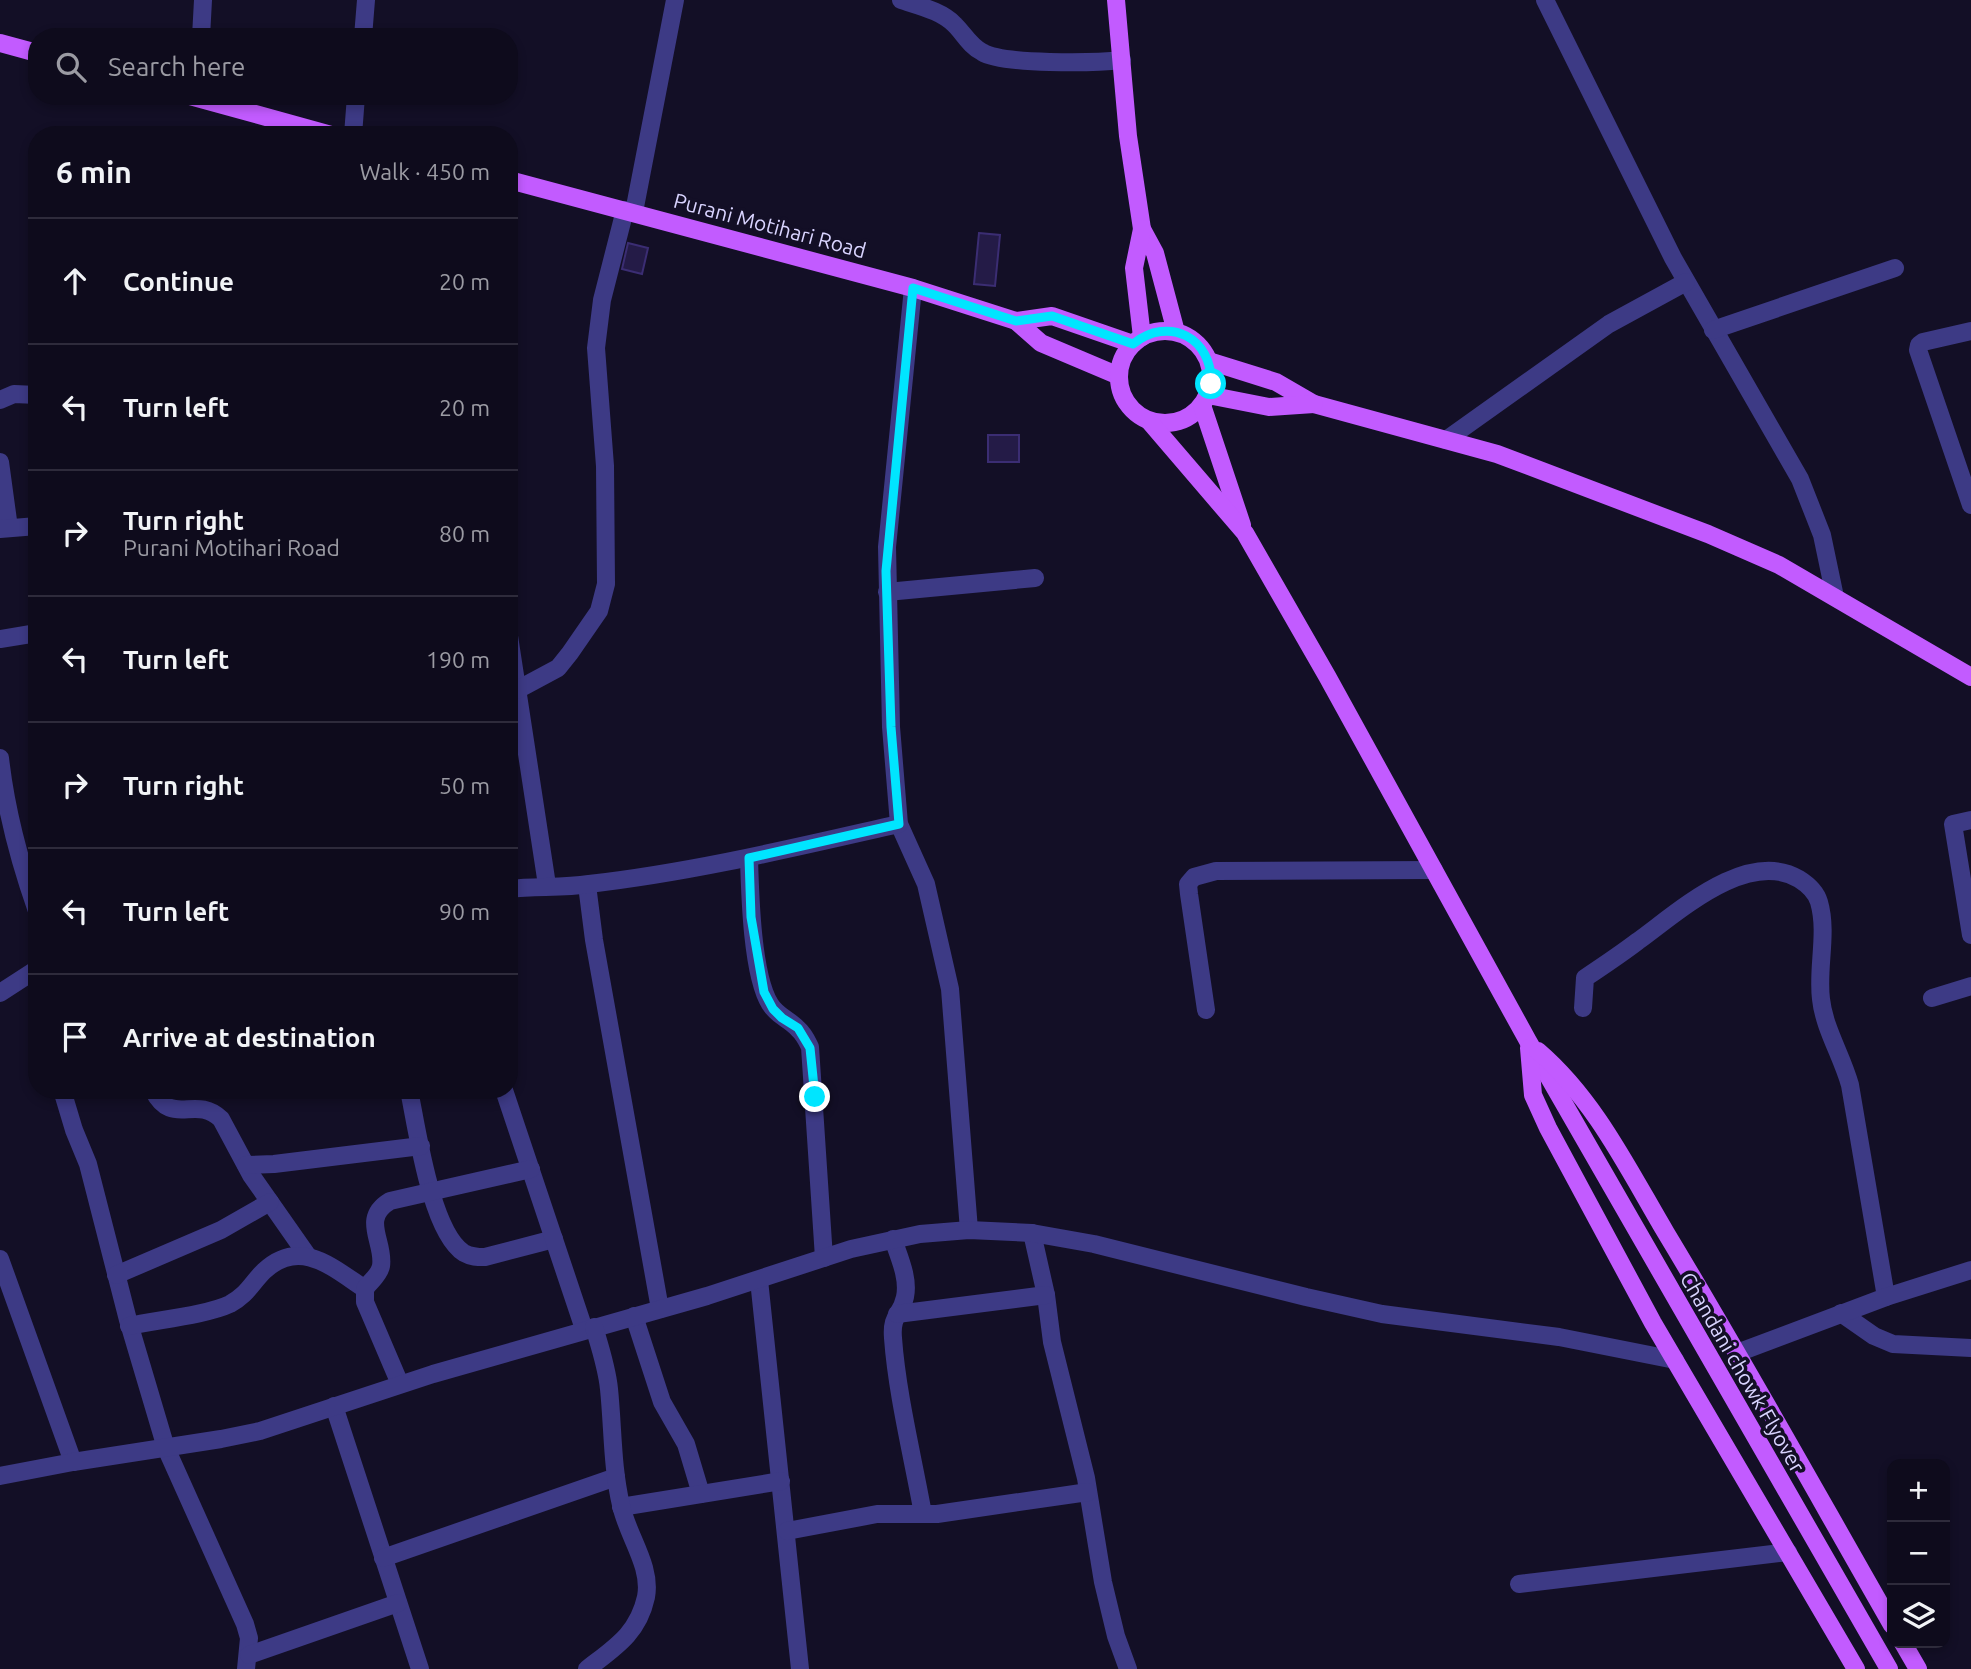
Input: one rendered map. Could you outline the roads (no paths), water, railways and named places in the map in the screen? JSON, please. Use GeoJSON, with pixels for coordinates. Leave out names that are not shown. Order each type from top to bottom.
{"type":"FeatureCollection","features":[{"type":"Feature","properties":{"kind":"main road"},"geometry":{"type":"LineString","coordinates":[[1116,0],[1128,136],[1142,229],[1155,253],[1176,332]]}},
{"type":"Feature","properties":{"kind":"main road"},"geometry":{"type":"LineString","coordinates":[[0,43],[28,51]]}},
{"type":"Feature","properties":{"kind":"main road"},"geometry":{"type":"LineString","coordinates":[[218,105],[279,126]]}},
{"type":"Feature","properties":{"kind":"main road","name":"Purani Motihari Road"},"geometry":{"type":"LineString","coordinates":[[518,182],[913,288],[1016,321],[1041,344],[1119,376]]}},
{"type":"Feature","properties":{"kind":"main road"},"geometry":{"type":"LineString","coordinates":[[1137,341],[1134,268],[1142,229]]}},
{"type":"Feature","properties":{"kind":"main road","name":"Purani Motihari Road"},"geometry":{"type":"LineString","coordinates":[[1016,321],[1052,316],[1137,341]]}},
{"type":"Feature","properties":{"kind":"main road"},"geometry":{"type":"LineString","coordinates":[[1164,331],[1176,332],[1196,342],[1209,361],[1211,373],[1205,400],[1245,533],[1149,421],[1139,415],[1124,398],[1119,376],[1125,354],[1137,341],[1164,331]]}},
{"type":"Feature","properties":{"kind":"main road"},"geometry":{"type":"LineString","coordinates":[[1209,361],[1276,382],[1314,404],[1497,454],[1708,534],[1780,565],[1971,677]]}},
{"type":"Feature","properties":{"kind":"main road"},"geometry":{"type":"LineString","coordinates":[[1149,421],[1161,423],[1183,420],[1205,400],[1269,407],[1314,404]]}},
{"type":"Feature","properties":{"kind":"main road","name":"Chandani chowk Flyover"},"geometry":{"type":"LineString","coordinates":[[1245,533],[1559,1096],[1889,1669]]}},
{"type":"Feature","properties":{"kind":"main road"},"geometry":{"type":"LineString","coordinates":[[1528,1041],[1562,1071],[1587,1103],[1737,1353],[1887,1616]]}},
{"type":"Feature","properties":{"kind":"main road"},"geometry":{"type":"LineString","coordinates":[[1528,1041],[1533,1095],[1539,1110],[1675,1360],[1856,1669]]}},
{"type":"Feature","properties":{"kind":"main road"},"geometry":{"type":"LineString","coordinates":[[1906,1648],[1918,1669]]}},
{"type":"Feature","properties":{"kind":"street"},"geometry":{"type":"LineString","coordinates":[[201,28],[203,0]]}},
{"type":"Feature","properties":{"kind":"street"},"geometry":{"type":"LineString","coordinates":[[364,28],[366,0]]}},
{"type":"Feature","properties":{"kind":"street"},"geometry":{"type":"LineString","coordinates":[[518,690],[545,677],[564,661],[590,628],[599,611],[606,584],[605,466],[597,348],[602,300],[629,211],[675,0]]}},
{"type":"Feature","properties":{"kind":"street"},"geometry":{"type":"LineString","coordinates":[[901,0],[940,14],[954,24],[982,53],[1004,60],[1122,60]]}},
{"type":"Feature","properties":{"kind":"street"},"geometry":{"type":"LineString","coordinates":[[1545,0],[1686,282],[1800,479],[1822,535],[1835,597]]}},
{"type":"Feature","properties":{"kind":"street"},"geometry":{"type":"LineString","coordinates":[[353,126],[355,105]]}},
{"type":"Feature","properties":{"kind":"street"},"geometry":{"type":"LineString","coordinates":[[1713,330],[1895,268]]}},
{"type":"Feature","properties":{"kind":"street"},"geometry":{"type":"LineString","coordinates":[[1446,440],[1609,324],[1686,282]]}},
{"type":"Feature","properties":{"kind":"street"},"geometry":{"type":"LineString","coordinates":[[913,288],[890,511],[887,592],[891,727],[899,824],[926,884],[950,989],[969,1230]]}},
{"type":"Feature","properties":{"kind":"street"},"geometry":{"type":"LineString","coordinates":[[1971,331],[1923,342],[1918,350],[1971,505]]}},
{"type":"Feature","properties":{"kind":"street"},"geometry":{"type":"LineString","coordinates":[[0,400],[14,394],[28,395]]}},
{"type":"Feature","properties":{"kind":"street"},"geometry":{"type":"LineString","coordinates":[[0,462],[4,528],[28,527]]}},
{"type":"Feature","properties":{"kind":"street"},"geometry":{"type":"LineString","coordinates":[[887,592],[1035,578]]}},
{"type":"Feature","properties":{"kind":"street"},"geometry":{"type":"LineString","coordinates":[[0,639],[28,634]]}},
{"type":"Feature","properties":{"kind":"street"},"geometry":{"type":"LineString","coordinates":[[518,696],[547,885]]}},
{"type":"Feature","properties":{"kind":"street"},"geometry":{"type":"LineString","coordinates":[[0,758],[2,801],[28,886]]}},
{"type":"Feature","properties":{"kind":"street"},"geometry":{"type":"LineString","coordinates":[[1971,820],[1953,824],[1971,934]]}},
{"type":"Feature","properties":{"kind":"street"},"geometry":{"type":"LineString","coordinates":[[518,888],[587,885],[749,858],[899,824]]}},
{"type":"Feature","properties":{"kind":"street"},"geometry":{"type":"LineString","coordinates":[[749,858],[751,917],[764,992],[773,1009],[798,1028],[810,1048],[817,1118],[824,1258]]}},
{"type":"Feature","properties":{"kind":"street"},"geometry":{"type":"LineString","coordinates":[[1206,1010],[1188,884],[1194,877],[1216,871],[1434,870]]}},
{"type":"Feature","properties":{"kind":"street"},"geometry":{"type":"LineString","coordinates":[[1583,1008],[1585,978],[1637,943],[1708,889],[1743,875],[1770,871],[1788,873],[1812,889],[1819,902],[1821,924],[1821,1000],[1850,1085],[1886,1297]]}},
{"type":"Feature","properties":{"kind":"street"},"geometry":{"type":"LineString","coordinates":[[587,885],[594,940],[660,1309]]}},
{"type":"Feature","properties":{"kind":"street"},"geometry":{"type":"LineString","coordinates":[[0,993],[28,976]]}},
{"type":"Feature","properties":{"kind":"street"},"geometry":{"type":"LineString","coordinates":[[1932,998],[1971,986]]}},
{"type":"Feature","properties":{"kind":"street"},"geometry":{"type":"LineString","coordinates":[[64,1099],[88,1164],[129,1326],[166,1448],[245,1623],[249,1638],[247,1662],[398,1603]]}},
{"type":"Feature","properties":{"kind":"street"},"geometry":{"type":"LineString","coordinates":[[159,1099],[171,1110],[202,1108],[213,1112],[228,1130],[246,1165],[307,1255]]}},
{"type":"Feature","properties":{"kind":"street"},"geometry":{"type":"LineString","coordinates":[[411,1099],[430,1192],[452,1240],[462,1252],[474,1258],[485,1257],[554,1239]]}},
{"type":"Feature","properties":{"kind":"street"},"geometry":{"type":"LineString","coordinates":[[507,1099],[554,1239],[606,1371],[621,1507],[642,1564],[646,1594],[640,1614],[618,1647],[587,1669]]}},
{"type":"Feature","properties":{"kind":"street"},"geometry":{"type":"LineString","coordinates":[[246,1165],[421,1146]]}},
{"type":"Feature","properties":{"kind":"street"},"geometry":{"type":"LineString","coordinates":[[400,1384],[365,1302],[365,1289],[381,1266],[375,1218],[380,1207],[390,1202],[530,1169]]}},
{"type":"Feature","properties":{"kind":"street"},"geometry":{"type":"LineString","coordinates":[[116,1275],[221,1230],[270,1202]]}},
{"type":"Feature","properties":{"kind":"street"},"geometry":{"type":"LineString","coordinates":[[0,1476],[260,1431],[400,1384],[759,1280],[851,1249],[893,1240],[969,1230],[1032,1233],[1094,1244],[1382,1314],[1570,1339],[1675,1360]]}},
{"type":"Feature","properties":{"kind":"street"},"geometry":{"type":"LineString","coordinates":[[1032,1233],[1046,1295],[1052,1342],[1088,1492],[1103,1582],[1116,1636],[1128,1669]]}},
{"type":"Feature","properties":{"kind":"street"},"geometry":{"type":"LineString","coordinates":[[893,1240],[905,1284],[905,1297],[892,1322],[894,1350],[923,1514]]}},
{"type":"Feature","properties":{"kind":"street"},"geometry":{"type":"LineString","coordinates":[[129,1326],[225,1306],[243,1297],[265,1270],[294,1256],[307,1255],[320,1260],[365,1289]]}},
{"type":"Feature","properties":{"kind":"street"},"geometry":{"type":"LineString","coordinates":[[0,1259],[73,1462]]}},
{"type":"Feature","properties":{"kind":"street"},"geometry":{"type":"LineString","coordinates":[[1737,1353],[1886,1297],[1971,1270]]}},
{"type":"Feature","properties":{"kind":"street"},"geometry":{"type":"LineString","coordinates":[[759,1280],[800,1669]]}},
{"type":"Feature","properties":{"kind":"street"},"geometry":{"type":"LineString","coordinates":[[897,1314],[1046,1295]]}},
{"type":"Feature","properties":{"kind":"street"},"geometry":{"type":"LineString","coordinates":[[1841,1313],[1874,1336],[1894,1344],[1971,1348]]}},
{"type":"Feature","properties":{"kind":"street"},"geometry":{"type":"LineString","coordinates":[[634,1316],[662,1402],[686,1444],[701,1494]]}},
{"type":"Feature","properties":{"kind":"street"},"geometry":{"type":"LineString","coordinates":[[334,1406],[420,1669]]}},
{"type":"Feature","properties":{"kind":"street"},"geometry":{"type":"LineString","coordinates":[[383,1558],[616,1477]]}},
{"type":"Feature","properties":{"kind":"street"},"geometry":{"type":"LineString","coordinates":[[621,1507],[781,1481]]}},
{"type":"Feature","properties":{"kind":"street"},"geometry":{"type":"LineString","coordinates":[[786,1531],[877,1514],[923,1514],[981,1509],[1088,1492]]}},
{"type":"Feature","properties":{"kind":"street"},"geometry":{"type":"LineString","coordinates":[[1519,1584],[1788,1552]]}}]}
